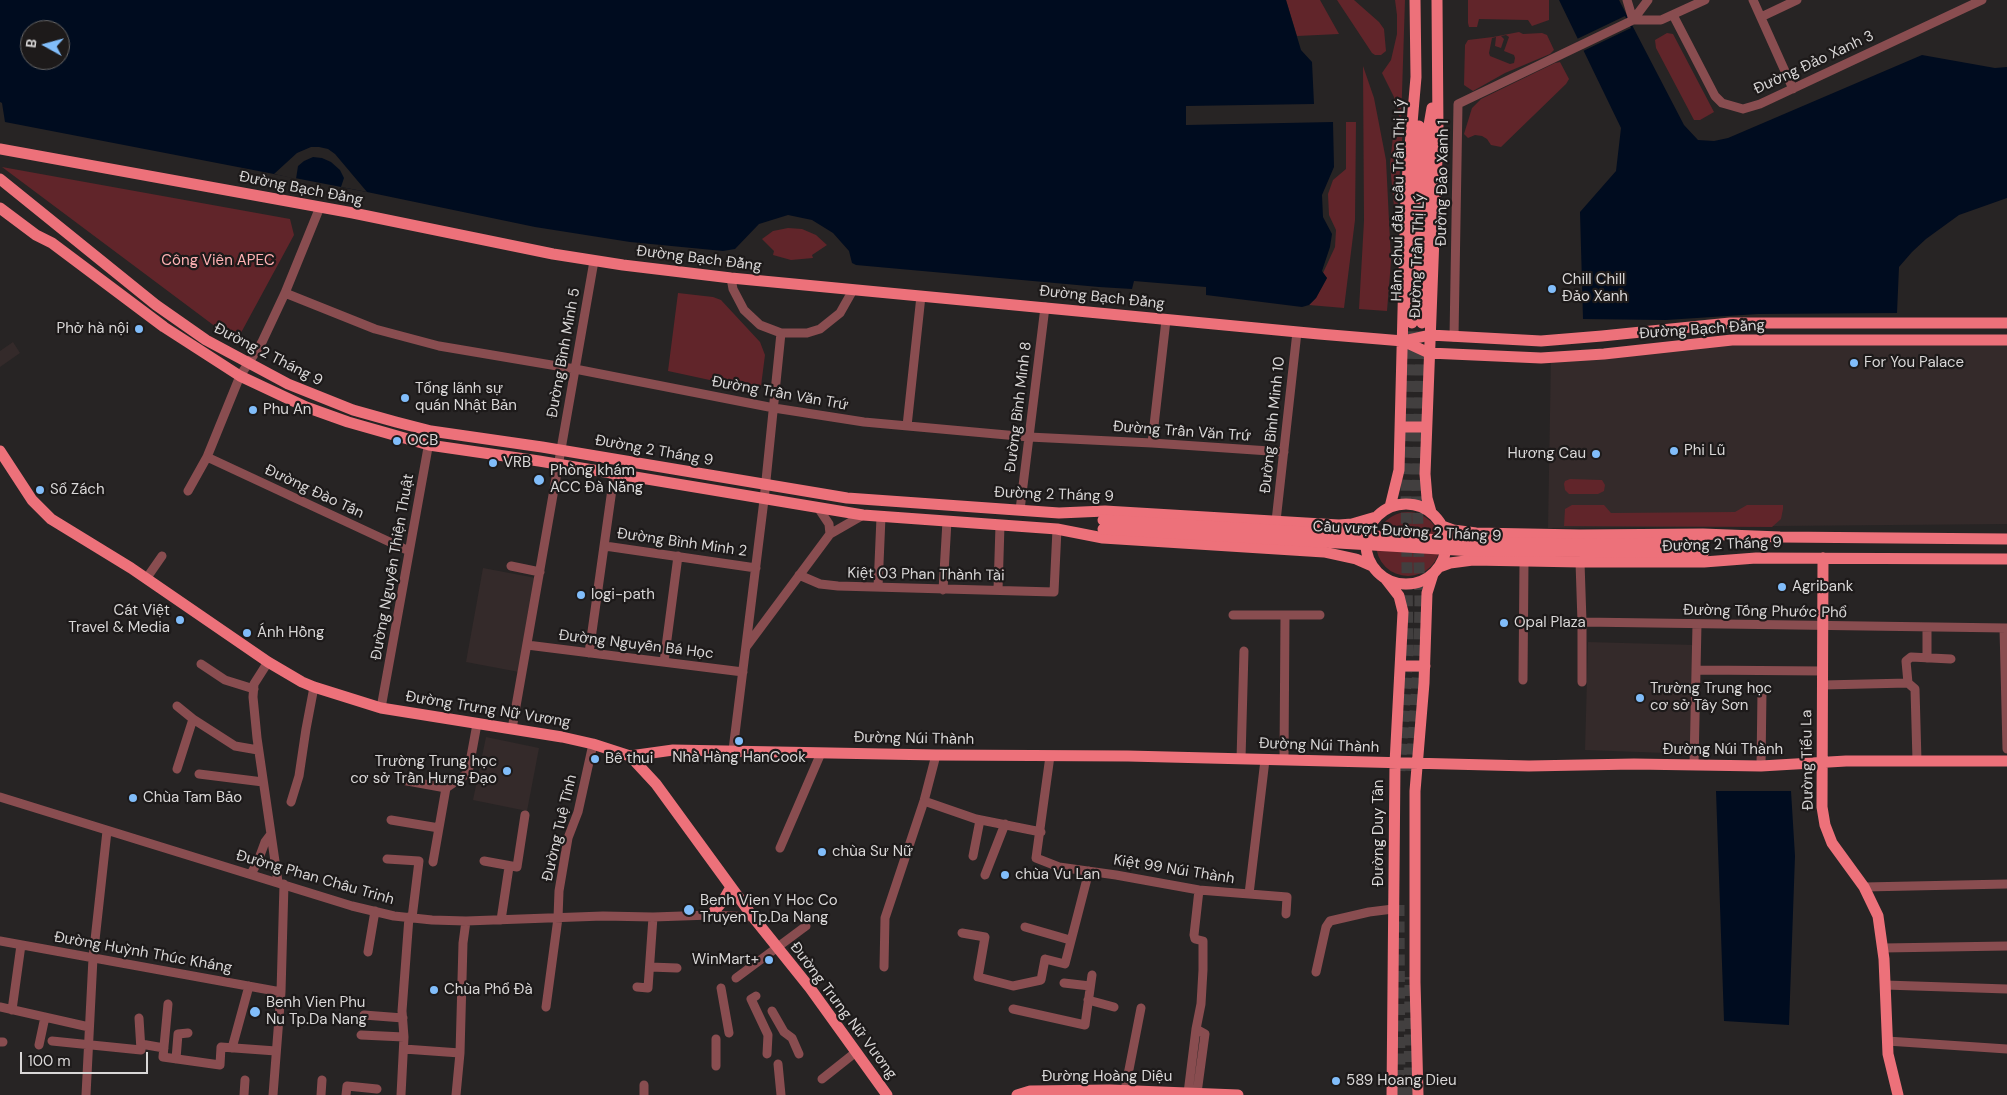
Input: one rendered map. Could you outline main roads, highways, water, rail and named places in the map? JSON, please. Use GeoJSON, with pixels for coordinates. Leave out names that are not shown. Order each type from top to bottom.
{"type":"FeatureCollection","features":[{"type":"Feature","properties":{"kind":"main road","name":"Đường Trần Thị Lý"},"geometry":{"type":"LineString","coordinates":[[1390,507],[1399,470],[1406,193],[1416,77],[1415,0]]}},
{"type":"Feature","properties":{"kind":"main road","name":"Đường Trần Thị Lý"},"geometry":{"type":"LineString","coordinates":[[1431,512],[1425,486],[1438,131],[1437,0]]}},
{"type":"Feature","properties":{"kind":"main road","name":"Hầm chui đầu cầu Trần Thị Lý"},"geometry":{"type":"LineString","coordinates":[[1416,77],[1419,131],[1417,323],[1428,131],[1437,74]]}},
{"type":"Feature","properties":{"kind":"main road","name":"Đường Bạch Đằng"},"geometry":{"type":"LineString","coordinates":[[0,149],[320,207],[594,261],[731,278],[1297,332],[1403,341],[1430,335],[1541,341],[1730,323],[2007,323]]}},
{"type":"Feature","properties":{"kind":"main road","name":"Đường 2 Tháng 9"},"geometry":{"type":"LineString","coordinates":[[0,179],[162,309],[206,340],[288,384],[353,410],[431,430],[847,498],[1059,513],[1105,511],[1345,524],[1363,522],[1376,517]]}},
{"type":"Feature","properties":{"kind":"main road","name":"Đường 2 Tháng 9"},"geometry":{"type":"LineString","coordinates":[[0,208],[36,235],[52,243],[164,327],[240,376],[306,407],[348,422],[428,445],[863,516],[1057,529],[1103,538],[1324,552],[1356,559],[1372,566]]}},
{"type":"Feature","properties":{"kind":"main road"},"geometry":{"type":"LineString","coordinates":[[1730,323],[1732,340]]}},
{"type":"Feature","properties":{"kind":"main road"},"geometry":{"type":"LineString","coordinates":[[1912,323],[1913,340]]}},
{"type":"Feature","properties":{"kind":"main road"},"geometry":{"type":"LineString","coordinates":[[1558,339],[1558,357]]}},
{"type":"Feature","properties":{"kind":"main road","name":"Đường Bạch Đằng"},"geometry":{"type":"LineString","coordinates":[[1429,353],[1541,358],[1732,340],[2007,340]]}},
{"type":"Feature","properties":{"kind":"main road"},"geometry":{"type":"LineString","coordinates":[[1403,341],[1429,353]]}},
{"type":"Feature","properties":{"kind":"main road"},"geometry":{"type":"LineString","coordinates":[[1401,427],[1426,427]]}},
{"type":"Feature","properties":{"kind":"main road","name":"Đường Trưng Nữ Vương"},"geometry":{"type":"LineString","coordinates":[[0,452],[32,500],[51,519],[146,579],[268,662],[314,687],[382,708],[593,744],[630,756],[652,778],[753,918],[810,988],[888,1095]]}},
{"type":"Feature","properties":{"kind":"main road"},"geometry":{"type":"LineString","coordinates":[[1418,1095],[1415,944],[1415,792],[1425,666],[1427,592],[1446,552],[1445,534],[1442,526],[1431,512],[1416,505],[1398,504],[1376,517],[1371,524],[1366,541],[1368,558],[1372,566],[1385,578],[1401,584],[1418,583],[1436,571]]}},
{"type":"Feature","properties":{"kind":"main road","name":"Cầu vượt Đường 2 Tháng 9"},"geometry":{"type":"LineString","coordinates":[[1059,513],[1103,524]]}},
{"type":"Feature","properties":{"kind":"main road","name":"Cầu vượt Đường 2 Tháng 9"},"geometry":{"type":"LineString","coordinates":[[1057,529],[1103,524],[1475,542],[1703,548],[1756,558]]}},
{"type":"Feature","properties":{"kind":"main road","name":"Đường 2 Tháng 9"},"geometry":{"type":"LineString","coordinates":[[1442,526],[1453,530],[1476,533],[2007,538]]}},
{"type":"Feature","properties":{"kind":"main road","name":"Cầu vượt Đường 2 Tháng 9"},"geometry":{"type":"LineString","coordinates":[[1703,548],[1757,537]]}},
{"type":"Feature","properties":{"kind":"main road","name":"Đường 2 Tháng 9"},"geometry":{"type":"LineString","coordinates":[[1436,571],[1450,564],[1473,560],[1524,562],[1704,562],[1756,558],[2007,559]]}},
{"type":"Feature","properties":{"kind":"main road","name":"Đường Tiểu La"},"geometry":{"type":"LineString","coordinates":[[1823,558],[1824,626],[1821,794],[1826,825],[1832,843],[1864,886],[1878,916],[1883,948],[1887,1041],[1898,1095]]}},
{"type":"Feature","properties":{"kind":"main road","name":"Đường Duy Tân"},"geometry":{"type":"LineString","coordinates":[[1385,578],[1395,589],[1402,603],[1401,666],[1395,763],[1392,1095]]}},
{"type":"Feature","properties":{"kind":"main road"},"geometry":{"type":"LineString","coordinates":[[1401,666],[1425,666]]}},
{"type":"Feature","properties":{"kind":"main road","name":"Đường Núi Thành"},"geometry":{"type":"LineString","coordinates":[[630,756],[673,750],[733,750],[1418,764],[1761,766],[1822,764],[1846,761],[2007,761]]}},
{"type":"Feature","properties":{"kind":"main road"},"geometry":{"type":"LineString","coordinates":[[711,915],[723,901],[731,887]]}},
{"type":"Feature","properties":{"kind":"main road"},"geometry":{"type":"LineString","coordinates":[[1393,944],[1415,944]]}},
{"type":"Feature","properties":{"kind":"main road","name":"Đường Hoàng Diệu"},"geometry":{"type":"LineString","coordinates":[[1017,1095],[1030,1092],[1110,1092],[1125,1090],[1238,1095]]}},
{"type":"Feature","properties":{"kind":"water"},"geometry":{"type":"Polygon","coordinates":[[[0,0],[1286,0],[1301,50],[1312,62],[1314,104],[1186,106],[1186,125],[1333,122],[1334,167],[1322,195],[1323,217],[1332,234],[1322,271],[1327,278],[1316,298],[1309,305],[1302,307],[1206,295],[1206,287],[1134,281],[1132,289],[1099,287],[856,265],[852,263],[849,251],[833,233],[812,220],[788,215],[759,224],[735,249],[723,251],[630,242],[535,227],[367,192],[5,122],[2,103],[0,102],[0,0]]]}},
{"type":"Feature","properties":{"kind":"water"},"geometry":{"type":"Polygon","coordinates":[[[1559,0],[1619,0],[1684,125],[1698,140],[1714,141],[1728,138],[1922,55],[1995,68],[2007,67],[2007,198],[1959,215],[1926,239],[1912,252],[1899,267],[1897,313],[1758,314],[1666,320],[1583,319],[1580,212],[1616,171],[1621,128],[1559,0]]]}},
{"type":"Feature","properties":{"kind":"water"},"geometry":{"type":"Polygon","coordinates":[[[1716,791],[1791,791],[1795,856],[1789,1025],[1724,1021],[1716,791]]]}},
{"type":"Feature","properties":{"kind":"tunnel"},"geometry":{"type":"LineString","coordinates":[[1400,771],[1408,652],[1406,490],[1412,323]]}},
{"type":"Feature","properties":{"kind":"tunnel"},"geometry":{"type":"LineString","coordinates":[[1411,771],[1419,652],[1420,600],[1417,490],[1422,323]]}},
{"type":"Feature","properties":{"kind":"tunnel"},"geometry":{"type":"LineString","coordinates":[[1399,905],[1400,1095]]}},
{"type":"Feature","properties":{"kind":"tunnel"},"geometry":{"type":"LineString","coordinates":[[1409,1095],[1410,977]]}},
{"type":"Feature","properties":{"kind":"place","name":"Chill Chill Đảo Xanh"},"geometry":{"type":"Point","coordinates":[1552,289]}},
{"type":"Feature","properties":{"kind":"place","name":"Phở hà nội"},"geometry":{"type":"Point","coordinates":[139,329]}},
{"type":"Feature","properties":{"kind":"place","name":"For You Palace"},"geometry":{"type":"Point","coordinates":[1854,363]}},
{"type":"Feature","properties":{"kind":"place","name":"Tổng lãnh sự quán Nhật Bản"},"geometry":{"type":"Point","coordinates":[405,398]}},
{"type":"Feature","properties":{"kind":"place","name":"Phu An"},"geometry":{"type":"Point","coordinates":[253,410]}},
{"type":"Feature","properties":{"kind":"place","name":"OCB"},"geometry":{"type":"Point","coordinates":[397,441]}},
{"type":"Feature","properties":{"kind":"place","name":"Phi Lũ"},"geometry":{"type":"Point","coordinates":[1674,451]}},
{"type":"Feature","properties":{"kind":"place","name":"Hương Cau"},"geometry":{"type":"Point","coordinates":[1596,454]}},
{"type":"Feature","properties":{"kind":"place","name":"VRB"},"geometry":{"type":"Point","coordinates":[493,463]}},
{"type":"Feature","properties":{"kind":"place","name":"Phòng khám ACC Đà Nẵng"},"geometry":{"type":"Point","coordinates":[539,480]}},
{"type":"Feature","properties":{"kind":"place","name":"Sổ Zách"},"geometry":{"type":"Point","coordinates":[40,490]}},
{"type":"Feature","properties":{"kind":"place","name":"Agribank"},"geometry":{"type":"Point","coordinates":[1782,587]}},
{"type":"Feature","properties":{"kind":"place","name":"logi-path"},"geometry":{"type":"Point","coordinates":[581,595]}},
{"type":"Feature","properties":{"kind":"place","name":"Cát Việt Travel & Media"},"geometry":{"type":"Point","coordinates":[180,620]}},
{"type":"Feature","properties":{"kind":"place","name":"Opal Plaza"},"geometry":{"type":"Point","coordinates":[1504,623]}},
{"type":"Feature","properties":{"kind":"place","name":"Ánh Hồng"},"geometry":{"type":"Point","coordinates":[247,633]}},
{"type":"Feature","properties":{"kind":"place","name":"Trường Trung học cơ sở Tây Sơn"},"geometry":{"type":"Point","coordinates":[1640,698]}},
{"type":"Feature","properties":{"kind":"place","name":"Nhà Hàng HanCook"},"geometry":{"type":"Point","coordinates":[739,741]}},
{"type":"Feature","properties":{"kind":"place","name":"Bê thui"},"geometry":{"type":"Point","coordinates":[595,759]}},
{"type":"Feature","properties":{"kind":"place","name":"Trường Trung học cơ sở Trần Hưng Đạo"},"geometry":{"type":"Point","coordinates":[507,771]}},
{"type":"Feature","properties":{"kind":"place","name":"Chùa Tam Bảo"},"geometry":{"type":"Point","coordinates":[133,798]}},
{"type":"Feature","properties":{"kind":"place","name":"chùa Sư Nữ"},"geometry":{"type":"Point","coordinates":[822,852]}},
{"type":"Feature","properties":{"kind":"place","name":"chùa Vu Lan"},"geometry":{"type":"Point","coordinates":[1005,875]}},
{"type":"Feature","properties":{"kind":"place","name":"Benh Vien Y Hoc Co Truyen Tp.Da Nang"},"geometry":{"type":"Point","coordinates":[689,910]}},
{"type":"Feature","properties":{"kind":"place","name":"WinMart+"},"geometry":{"type":"Point","coordinates":[769,960]}},
{"type":"Feature","properties":{"kind":"place","name":"Chùa Phổ Đà"},"geometry":{"type":"Point","coordinates":[434,990]}},
{"type":"Feature","properties":{"kind":"place","name":"Benh Vien Phu Nu Tp.Da Nang"},"geometry":{"type":"Point","coordinates":[255,1012]}},
{"type":"Feature","properties":{"kind":"place","name":"589 Hoang Dieu"},"geometry":{"type":"Point","coordinates":[1336,1081]}},
{"type":"Feature","properties":{"kind":"park label","name":"Công Viên APEC"},"geometry":{"type":"Point","coordinates":[218,261]}}]}
